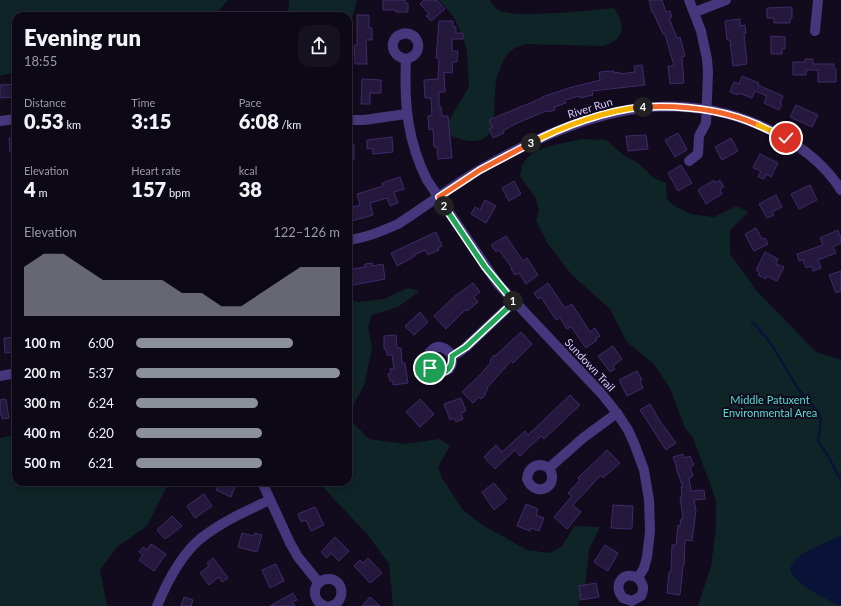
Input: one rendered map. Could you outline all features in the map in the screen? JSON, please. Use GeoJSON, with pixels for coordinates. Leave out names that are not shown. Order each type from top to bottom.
{"type":"FeatureCollection","features":[{"type":"Feature","properties":{"kind":"street"},"geometry":{"type":"LineString","coordinates":[[689,162],[698,154],[699,136],[706,122],[708,73],[707,59],[701,31],[690,0]]}},
{"type":"Feature","properties":{"kind":"street"},"geometry":{"type":"LineString","coordinates":[[695,12],[726,0]]}},
{"type":"Feature","properties":{"kind":"street"},"geometry":{"type":"LineString","coordinates":[[815,32],[818,0]]}},
{"type":"Feature","properties":{"kind":"street","name":"Sundown Trail"},"geometry":{"type":"LineString","coordinates":[[406,59],[404,85],[406,114],[412,142],[421,168],[485,267],[514,302],[617,413],[634,443],[642,464],[647,486],[650,514],[647,557],[644,568],[638,578]]}},
{"type":"Feature","properties":{"kind":"street","name":"River Run"},"geometry":{"type":"LineString","coordinates":[[352,240],[384,231],[398,224],[480,170],[536,140],[566,127],[639,108],[678,107],[706,109],[746,120],[786,138],[829,173],[841,190]]}},
{"type":"Feature","properties":{"kind":"street"},"geometry":{"type":"LineString","coordinates":[[352,120],[364,120],[406,114]]}},
{"type":"Feature","properties":{"kind":"street"},"geometry":{"type":"LineString","coordinates":[[0,121],[12,120]]}},
{"type":"Feature","properties":{"kind":"street"},"geometry":{"type":"LineString","coordinates":[[452,356],[466,347],[514,302]]}},
{"type":"Feature","properties":{"kind":"street"},"geometry":{"type":"LineString","coordinates":[[0,376],[12,374]]}},
{"type":"Feature","properties":{"kind":"street"},"geometry":{"type":"LineString","coordinates":[[549,468],[582,438],[617,413]]}},
{"type":"Feature","properties":{"kind":"street"},"geometry":{"type":"LineString","coordinates":[[264,486],[290,543],[302,563],[319,583]]}},
{"type":"Feature","properties":{"kind":"street"},"geometry":{"type":"LineString","coordinates":[[157,606],[165,587],[175,570],[199,540],[234,517],[270,500]]}},
{"type":"Feature","properties":{"kind":"street"},"geometry":{"type":"LineString","coordinates":[[325,606],[320,604],[314,594],[315,589],[319,583],[324,580],[331,579],[337,582],[342,594],[338,602],[331,606]]}},
{"type":"Feature","properties":{"kind":"green space"},"geometry":{"type":"Polygon","coordinates":[[[0,0],[228,0],[219,12],[12,12],[12,73],[0,76],[0,0]]]}},
{"type":"Feature","properties":{"kind":"green space"},"geometry":{"type":"Polygon","coordinates":[[[288,0],[357,0],[352,19],[352,12],[288,12],[288,0]]]}},
{"type":"Feature","properties":{"kind":"green space"},"geometry":{"type":"Polygon","coordinates":[[[439,0],[490,0],[498,10],[506,13],[519,14],[554,13],[614,8],[620,18],[622,30],[616,40],[604,46],[527,44],[514,48],[505,57],[496,79],[493,130],[483,139],[475,141],[465,140],[455,138],[447,134],[448,122],[469,87],[467,51],[453,16],[439,0]]]}},
{"type":"Feature","properties":{"kind":"green space","name":"Middle Patuxent Environmental Area"},"geometry":{"type":"Polygon","coordinates":[[[581,139],[606,140],[626,157],[637,162],[654,178],[666,183],[667,199],[673,205],[691,214],[714,217],[737,206],[748,212],[730,230],[730,254],[755,289],[816,352],[841,360],[841,606],[698,606],[711,566],[716,528],[716,500],[693,438],[685,428],[671,390],[654,364],[627,342],[610,309],[571,274],[548,244],[536,221],[539,209],[535,197],[520,176],[523,164],[534,153],[541,149],[581,139]]]}},
{"type":"Feature","properties":{"kind":"green space"},"geometry":{"type":"Polygon","coordinates":[[[408,288],[420,291],[398,307],[372,315],[368,327],[372,349],[364,385],[352,408],[352,300],[358,302],[384,299],[408,288]]]}},
{"type":"Feature","properties":{"kind":"green space"},"geometry":{"type":"Polygon","coordinates":[[[352,422],[369,439],[404,444],[440,439],[450,446],[438,467],[442,478],[463,510],[481,524],[527,550],[550,553],[561,547],[575,526],[600,527],[589,550],[585,586],[578,606],[393,606],[389,564],[367,534],[322,486],[352,486],[352,422]]]}},
{"type":"Feature","properties":{"kind":"green space"},"geometry":{"type":"Polygon","coordinates":[[[12,435],[12,486],[167,486],[147,526],[117,547],[100,570],[107,606],[0,606],[0,438],[12,435]]]}},
{"type":"Feature","properties":{"kind":"water"},"geometry":{"type":"Polygon","coordinates":[[[841,535],[841,606],[814,592],[801,583],[792,574],[791,568],[800,556],[811,549],[841,535]]]}},
{"type":"Feature","properties":{"kind":"building"},"geometry":{"type":"Polygon","coordinates":[[[383,0],[405,0],[405,3],[408,3],[408,12],[383,10],[383,0]]]}},
{"type":"Feature","properties":{"kind":"building"},"geometry":{"type":"Polygon","coordinates":[[[424,0],[437,0],[445,9],[431,21],[426,16],[429,14],[420,4],[424,0]]]}},
{"type":"Feature","properties":{"kind":"building"},"geometry":{"type":"Polygon","coordinates":[[[649,0],[662,0],[666,12],[670,11],[672,17],[669,18],[677,38],[680,37],[685,56],[682,57],[684,83],[670,84],[668,66],[674,66],[665,34],[663,34],[652,12],[649,0]]]}},
{"type":"Feature","properties":{"kind":"building"},"geometry":{"type":"Polygon","coordinates":[[[792,7],[792,18],[790,19],[790,23],[774,23],[774,18],[767,18],[767,8],[792,7]]]}},
{"type":"Feature","properties":{"kind":"building"},"geometry":{"type":"Polygon","coordinates":[[[357,15],[369,15],[369,28],[372,28],[372,40],[366,40],[367,64],[355,64],[354,45],[357,45],[357,15]]]}},
{"type":"Feature","properties":{"kind":"building"},"geometry":{"type":"Polygon","coordinates":[[[740,19],[740,26],[745,25],[746,33],[744,33],[747,64],[733,66],[730,40],[727,40],[725,21],[740,19]]]}},
{"type":"Feature","properties":{"kind":"building"},"geometry":{"type":"Polygon","coordinates":[[[439,21],[453,21],[453,27],[456,27],[456,33],[463,33],[463,39],[452,39],[452,51],[458,51],[457,62],[453,62],[452,73],[444,72],[445,92],[439,92],[439,107],[441,107],[442,116],[448,116],[452,158],[438,159],[437,147],[434,147],[433,129],[429,130],[428,116],[432,115],[431,98],[425,98],[424,80],[438,79],[439,58],[436,58],[439,21]]]}},
{"type":"Feature","properties":{"kind":"building"},"geometry":{"type":"Polygon","coordinates":[[[771,36],[785,37],[785,49],[782,49],[782,54],[771,54],[771,36]]]}},
{"type":"Feature","properties":{"kind":"building"},"geometry":{"type":"Polygon","coordinates":[[[805,59],[813,59],[813,64],[834,64],[834,69],[836,69],[836,82],[818,82],[818,70],[806,70],[806,75],[793,75],[793,62],[805,62],[805,59]]]}},
{"type":"Feature","properties":{"kind":"building"},"geometry":{"type":"Polygon","coordinates":[[[642,65],[645,85],[592,91],[593,95],[580,98],[579,96],[565,100],[566,103],[554,107],[555,110],[546,111],[515,124],[503,131],[504,133],[493,138],[489,129],[493,127],[489,120],[542,97],[600,80],[599,72],[614,71],[614,73],[620,72],[620,74],[635,72],[634,66],[642,65]]]}},
{"type":"Feature","properties":{"kind":"building"},"geometry":{"type":"Polygon","coordinates":[[[742,76],[783,96],[780,103],[782,104],[779,110],[764,103],[767,96],[755,91],[752,98],[739,93],[738,95],[730,92],[734,82],[739,84],[742,76]]]}},
{"type":"Feature","properties":{"kind":"building"},"geometry":{"type":"Polygon","coordinates":[[[362,79],[381,80],[381,93],[370,93],[370,104],[361,104],[362,79]]]}},
{"type":"Feature","properties":{"kind":"building"},"geometry":{"type":"Polygon","coordinates":[[[12,84],[12,97],[0,98],[0,85],[12,84]]]}},
{"type":"Feature","properties":{"kind":"building"},"geometry":{"type":"Polygon","coordinates":[[[796,105],[818,115],[812,127],[790,117],[796,105]]]}},
{"type":"Feature","properties":{"kind":"building"},"geometry":{"type":"Polygon","coordinates":[[[678,133],[687,150],[675,157],[665,140],[678,133]]]}},
{"type":"Feature","properties":{"kind":"building"},"geometry":{"type":"Polygon","coordinates":[[[646,135],[648,149],[628,151],[626,136],[646,135]]]}},
{"type":"Feature","properties":{"kind":"building"},"geometry":{"type":"Polygon","coordinates":[[[392,137],[393,152],[373,154],[372,148],[367,149],[367,140],[392,137]]]}},
{"type":"Feature","properties":{"kind":"building"},"geometry":{"type":"Polygon","coordinates":[[[9,138],[12,138],[12,152],[10,152],[9,138]]]}},
{"type":"Feature","properties":{"kind":"building"},"geometry":{"type":"Polygon","coordinates":[[[731,138],[738,151],[722,160],[715,147],[731,138]]]}},
{"type":"Feature","properties":{"kind":"building"},"geometry":{"type":"Polygon","coordinates":[[[352,144],[354,144],[354,159],[352,159],[352,144]]]}},
{"type":"Feature","properties":{"kind":"building"},"geometry":{"type":"Polygon","coordinates":[[[760,154],[778,163],[771,177],[766,174],[764,179],[758,177],[761,171],[753,168],[760,154]]]}},
{"type":"Feature","properties":{"kind":"building"},"geometry":{"type":"Polygon","coordinates":[[[681,165],[692,183],[678,191],[668,173],[681,165]]]}},
{"type":"Feature","properties":{"kind":"building"},"geometry":{"type":"Polygon","coordinates":[[[400,177],[404,189],[394,192],[398,203],[390,206],[387,198],[370,203],[373,215],[352,221],[352,207],[360,205],[357,194],[383,186],[382,183],[400,177]]]}},
{"type":"Feature","properties":{"kind":"building"},"geometry":{"type":"Polygon","coordinates":[[[714,180],[715,183],[720,180],[724,187],[720,189],[722,194],[706,204],[698,190],[714,180]]]}},
{"type":"Feature","properties":{"kind":"building"},"geometry":{"type":"Polygon","coordinates":[[[514,181],[521,194],[509,201],[502,188],[514,181]]]}},
{"type":"Feature","properties":{"kind":"building"},"geometry":{"type":"Polygon","coordinates":[[[810,185],[817,200],[799,209],[791,194],[810,185]]]}},
{"type":"Feature","properties":{"kind":"building"},"geometry":{"type":"Polygon","coordinates":[[[776,195],[782,207],[772,212],[774,215],[767,218],[759,204],[776,195]]]}},
{"type":"Feature","properties":{"kind":"building"},"geometry":{"type":"Polygon","coordinates":[[[485,200],[496,206],[486,223],[471,214],[475,207],[480,210],[485,200]]]}},
{"type":"Feature","properties":{"kind":"building"},"geometry":{"type":"Polygon","coordinates":[[[756,228],[762,239],[765,238],[768,244],[754,251],[745,234],[756,228]]]}},
{"type":"Feature","properties":{"kind":"building"},"geometry":{"type":"Polygon","coordinates":[[[838,230],[841,243],[833,247],[836,253],[818,260],[821,268],[813,271],[812,266],[806,268],[803,260],[799,261],[797,254],[823,245],[820,238],[838,230]]]}},
{"type":"Feature","properties":{"kind":"building"},"geometry":{"type":"Polygon","coordinates":[[[436,232],[442,246],[438,248],[439,250],[428,255],[425,250],[397,266],[391,253],[436,232]]]}},
{"type":"Feature","properties":{"kind":"building"},"geometry":{"type":"Polygon","coordinates":[[[506,236],[523,261],[527,258],[538,275],[526,284],[519,273],[515,275],[511,269],[512,268],[499,250],[496,252],[491,245],[506,236]]]}},
{"type":"Feature","properties":{"kind":"building"},"geometry":{"type":"Polygon","coordinates":[[[765,252],[778,259],[776,264],[784,267],[777,281],[767,276],[766,279],[758,275],[760,273],[756,270],[765,252]]]}},
{"type":"Feature","properties":{"kind":"building"},"geometry":{"type":"Polygon","coordinates":[[[372,263],[373,266],[383,264],[385,279],[352,285],[352,269],[365,267],[365,264],[372,263]]]}},
{"type":"Feature","properties":{"kind":"building"},"geometry":{"type":"Polygon","coordinates":[[[841,271],[841,291],[836,293],[829,275],[841,271]]]}},
{"type":"Feature","properties":{"kind":"building"},"geometry":{"type":"Polygon","coordinates":[[[473,283],[480,292],[474,297],[478,302],[467,311],[466,309],[446,329],[434,316],[455,296],[473,283]]]}},
{"type":"Feature","properties":{"kind":"building"},"geometry":{"type":"Polygon","coordinates":[[[548,283],[565,308],[572,304],[590,332],[595,328],[600,336],[586,348],[571,327],[567,329],[560,318],[556,320],[541,297],[538,299],[534,293],[548,283]]]}},
{"type":"Feature","properties":{"kind":"building"},"geometry":{"type":"Polygon","coordinates":[[[420,312],[428,322],[414,335],[405,326],[420,312]]]}},
{"type":"Feature","properties":{"kind":"building"},"geometry":{"type":"Polygon","coordinates":[[[521,332],[532,344],[513,363],[511,361],[487,388],[486,394],[481,399],[479,397],[473,403],[462,392],[482,373],[491,362],[490,361],[494,355],[495,356],[521,332]]]}},
{"type":"Feature","properties":{"kind":"building"},"geometry":{"type":"Polygon","coordinates":[[[396,335],[397,348],[401,348],[402,363],[405,363],[408,383],[393,385],[393,381],[390,381],[388,374],[391,373],[390,369],[394,368],[392,355],[387,355],[386,349],[384,349],[384,336],[396,335]]]}},
{"type":"Feature","properties":{"kind":"building"},"geometry":{"type":"Polygon","coordinates":[[[12,337],[12,352],[5,353],[4,338],[12,337]]]}},
{"type":"Feature","properties":{"kind":"building"},"geometry":{"type":"Polygon","coordinates":[[[613,346],[622,359],[613,366],[615,369],[610,372],[598,356],[613,346]]]}},
{"type":"Feature","properties":{"kind":"building"},"geometry":{"type":"Polygon","coordinates":[[[637,371],[642,380],[640,381],[643,388],[627,396],[619,380],[637,371]]]}},
{"type":"Feature","properties":{"kind":"building"},"geometry":{"type":"Polygon","coordinates":[[[570,395],[580,405],[544,439],[541,436],[520,456],[515,450],[495,469],[484,457],[496,445],[502,452],[525,431],[528,435],[570,395]]]}},
{"type":"Feature","properties":{"kind":"building"},"geometry":{"type":"Polygon","coordinates":[[[461,398],[466,411],[461,413],[463,419],[456,422],[454,418],[450,420],[444,404],[461,398]]]}},
{"type":"Feature","properties":{"kind":"building"},"geometry":{"type":"Polygon","coordinates":[[[6,399],[9,418],[2,419],[2,415],[0,415],[0,400],[6,399]]]}},
{"type":"Feature","properties":{"kind":"building"},"geometry":{"type":"Polygon","coordinates":[[[420,399],[434,414],[420,427],[406,412],[420,399]]]}},
{"type":"Feature","properties":{"kind":"building"},"geometry":{"type":"Polygon","coordinates":[[[650,404],[676,443],[666,450],[640,410],[650,404]]]}},
{"type":"Feature","properties":{"kind":"building"},"geometry":{"type":"Polygon","coordinates":[[[607,450],[620,463],[603,478],[601,475],[573,505],[581,512],[567,529],[554,517],[572,496],[568,493],[580,480],[578,478],[607,450]]]}},
{"type":"Feature","properties":{"kind":"building"},"geometry":{"type":"Polygon","coordinates":[[[683,454],[685,458],[690,456],[694,465],[690,467],[693,476],[689,478],[691,491],[704,490],[705,499],[694,500],[696,511],[692,541],[685,540],[684,566],[680,595],[667,593],[669,572],[671,572],[672,545],[676,545],[678,525],[680,526],[681,519],[683,519],[680,497],[682,497],[681,487],[683,487],[673,457],[683,454]]]}},
{"type":"Feature","properties":{"kind":"building"},"geometry":{"type":"Polygon","coordinates":[[[494,483],[507,499],[494,510],[482,492],[494,483]]]}},
{"type":"Feature","properties":{"kind":"building"},"geometry":{"type":"Polygon","coordinates":[[[218,486],[235,486],[231,497],[216,490],[218,486]]]}},
{"type":"Feature","properties":{"kind":"building"},"geometry":{"type":"Polygon","coordinates":[[[204,494],[212,506],[195,518],[187,506],[204,494]]]}},
{"type":"Feature","properties":{"kind":"building"},"geometry":{"type":"Polygon","coordinates":[[[526,504],[538,509],[536,515],[544,518],[539,531],[531,528],[530,531],[517,526],[526,504]]]}},
{"type":"Feature","properties":{"kind":"building"},"geometry":{"type":"Polygon","coordinates":[[[613,505],[633,506],[632,529],[611,528],[613,505]]]}},
{"type":"Feature","properties":{"kind":"building"},"geometry":{"type":"Polygon","coordinates":[[[315,507],[324,525],[311,531],[306,520],[301,522],[298,514],[315,507]]]}},
{"type":"Feature","properties":{"kind":"building"},"geometry":{"type":"Polygon","coordinates":[[[172,516],[182,526],[165,539],[157,530],[172,516]]]}},
{"type":"Feature","properties":{"kind":"building"},"geometry":{"type":"Polygon","coordinates":[[[242,533],[254,536],[255,533],[262,535],[257,552],[238,547],[242,533]]]}},
{"type":"Feature","properties":{"kind":"building"},"geometry":{"type":"Polygon","coordinates":[[[335,537],[349,551],[339,561],[331,553],[327,558],[321,552],[335,537]]]}},
{"type":"Feature","properties":{"kind":"building"},"geometry":{"type":"Polygon","coordinates":[[[151,544],[166,554],[154,571],[139,560],[143,555],[139,552],[143,547],[147,550],[151,544]]]}},
{"type":"Feature","properties":{"kind":"building"},"geometry":{"type":"Polygon","coordinates":[[[605,545],[618,553],[608,571],[594,562],[605,545]]]}},
{"type":"Feature","properties":{"kind":"building"},"geometry":{"type":"Polygon","coordinates":[[[213,558],[228,578],[222,582],[219,577],[209,585],[200,573],[209,566],[207,563],[213,558]]]}},
{"type":"Feature","properties":{"kind":"building"},"geometry":{"type":"Polygon","coordinates":[[[368,558],[382,573],[370,583],[354,566],[360,560],[363,563],[368,558]]]}},
{"type":"Feature","properties":{"kind":"building"},"geometry":{"type":"Polygon","coordinates":[[[276,564],[284,581],[270,588],[262,570],[276,564]]]}},
{"type":"Feature","properties":{"kind":"building"},"geometry":{"type":"Polygon","coordinates":[[[596,583],[599,597],[581,600],[579,586],[596,583]]]}},
{"type":"Feature","properties":{"kind":"building"},"geometry":{"type":"Polygon","coordinates":[[[293,593],[297,600],[292,602],[295,606],[270,606],[293,593]]]}},
{"type":"Feature","properties":{"kind":"building"},"geometry":{"type":"Polygon","coordinates":[[[184,597],[193,600],[191,606],[181,606],[184,597]]]}},
{"type":"Feature","properties":{"kind":"building"},"geometry":{"type":"Polygon","coordinates":[[[370,597],[380,606],[362,606],[370,597]]]}},
{"type":"Feature","properties":{"kind":"waterway"},"geometry":{"type":"LineString","coordinates":[[752,322],[766,337],[797,387],[818,413],[821,423],[818,441],[827,454],[841,481]]}},
{"type":"Feature","properties":{"kind":"route"},"geometry":{"type":"LineString","coordinates":[[430,368],[438,372],[444,372],[448,369],[451,365],[452,356],[466,347],[514,302],[485,267],[439,197],[480,170],[536,140],[566,127],[624,110],[657,106],[706,109],[732,115],[753,122],[786,138]]}}]}
